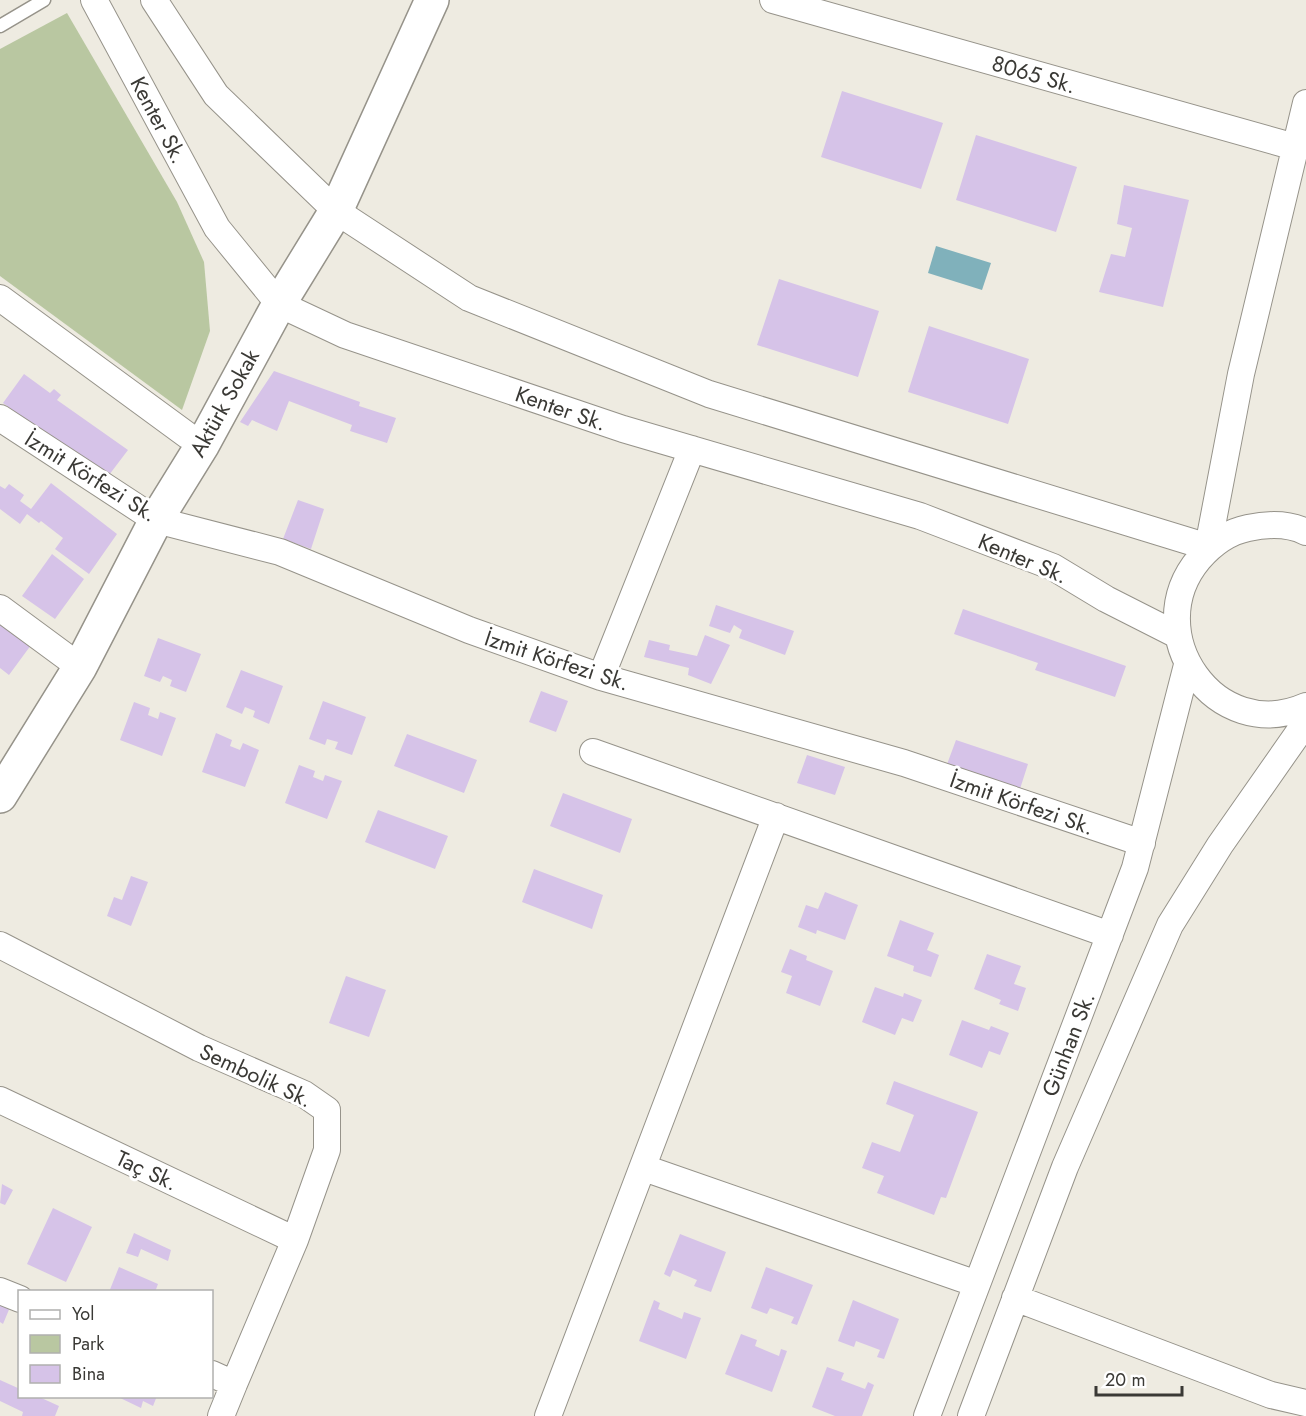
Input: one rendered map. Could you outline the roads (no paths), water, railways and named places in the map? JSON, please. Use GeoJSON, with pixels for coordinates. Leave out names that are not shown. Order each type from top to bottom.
{"type":"FeatureCollection","features":[{"type":"Feature","properties":{"kind":"street","name":"Kenter Sk."},"geometry":{"type":"LineString","coordinates":[[94,0],[217,228],[279,304],[345,335],[623,429],[942,525],[1053,567],[1106,599],[1176,635]]}},
{"type":"Feature","properties":{"kind":"street"},"geometry":{"type":"LineString","coordinates":[[154,0],[216,95],[336,211],[469,298],[709,394],[1208,547]]}},
{"type":"Feature","properties":{"kind":"street","name":"Aktürk Sokak"},"geometry":{"type":"LineString","coordinates":[[0,796],[80,668],[156,520],[203,444],[279,304],[336,211],[432,0]]}},
{"type":"Feature","properties":{"kind":"street","name":"8065 Sk."},"geometry":{"type":"LineString","coordinates":[[774,0],[1295,147]]}},
{"type":"Feature","properties":{"kind":"street"},"geometry":{"type":"LineString","coordinates":[[1208,547],[1241,374],[1306,103]]}},
{"type":"Feature","properties":{"kind":"street"},"geometry":{"type":"LineString","coordinates":[[0,298],[187,435],[203,444]]}},
{"type":"Feature","properties":{"kind":"street","name":"İzmit Körfezi Sk."},"geometry":{"type":"LineString","coordinates":[[0,418],[156,520],[280,552],[469,630],[601,676],[904,763],[1142,843]]}},
{"type":"Feature","properties":{"kind":"street"},"geometry":{"type":"LineString","coordinates":[[601,676],[692,449]]}},
{"type":"Feature","properties":{"kind":"street"},"geometry":{"type":"LineString","coordinates":[[1303,529],[1267,524],[1236,531],[1208,547],[1188,572],[1177,603],[1176,635],[1187,665],[1207,690],[1234,707],[1264,714],[1294,711],[1306,706]]}},
{"type":"Feature","properties":{"kind":"street"},"geometry":{"type":"LineString","coordinates":[[0,608],[80,668]]}},
{"type":"Feature","properties":{"kind":"street","name":"Günhan Sk."},"geometry":{"type":"LineString","coordinates":[[927,1416],[1110,935],[1142,843],[1187,665]]}},
{"type":"Feature","properties":{"kind":"street"},"geometry":{"type":"LineString","coordinates":[[971,1416],[1065,1167],[1170,925],[1220,845],[1306,722]]}},
{"type":"Feature","properties":{"kind":"street"},"geometry":{"type":"LineString","coordinates":[[593,752],[1110,935]]}},
{"type":"Feature","properties":{"kind":"street"},"geometry":{"type":"LineString","coordinates":[[548,1416],[776,816]]}},
{"type":"Feature","properties":{"kind":"street","name":"Sembolik Sk."},"geometry":{"type":"LineString","coordinates":[[0,945],[199,1048],[304,1094],[327,1110],[327,1150],[295,1240],[223,1379],[221,1416]]}},
{"type":"Feature","properties":{"kind":"street","name":"Taç Sk."},"geometry":{"type":"LineString","coordinates":[[0,1100],[295,1240]]}},
{"type":"Feature","properties":{"kind":"street"},"geometry":{"type":"LineString","coordinates":[[644,1168],[977,1284]]}},
{"type":"Feature","properties":{"kind":"street"},"geometry":{"type":"LineString","coordinates":[[0,1291],[18,1298]]}},
{"type":"Feature","properties":{"kind":"street"},"geometry":{"type":"LineString","coordinates":[[1015,1298],[1271,1395],[1306,1403]]}},
{"type":"Feature","properties":{"kind":"lane"},"geometry":{"type":"LineString","coordinates":[[0,26],[44,0]]}},
{"type":"Feature","properties":{"kind":"water"},"geometry":{"type":"Polygon","coordinates":[[[936,246],[991,263],[982,290],[928,273],[936,246]]]}}]}
